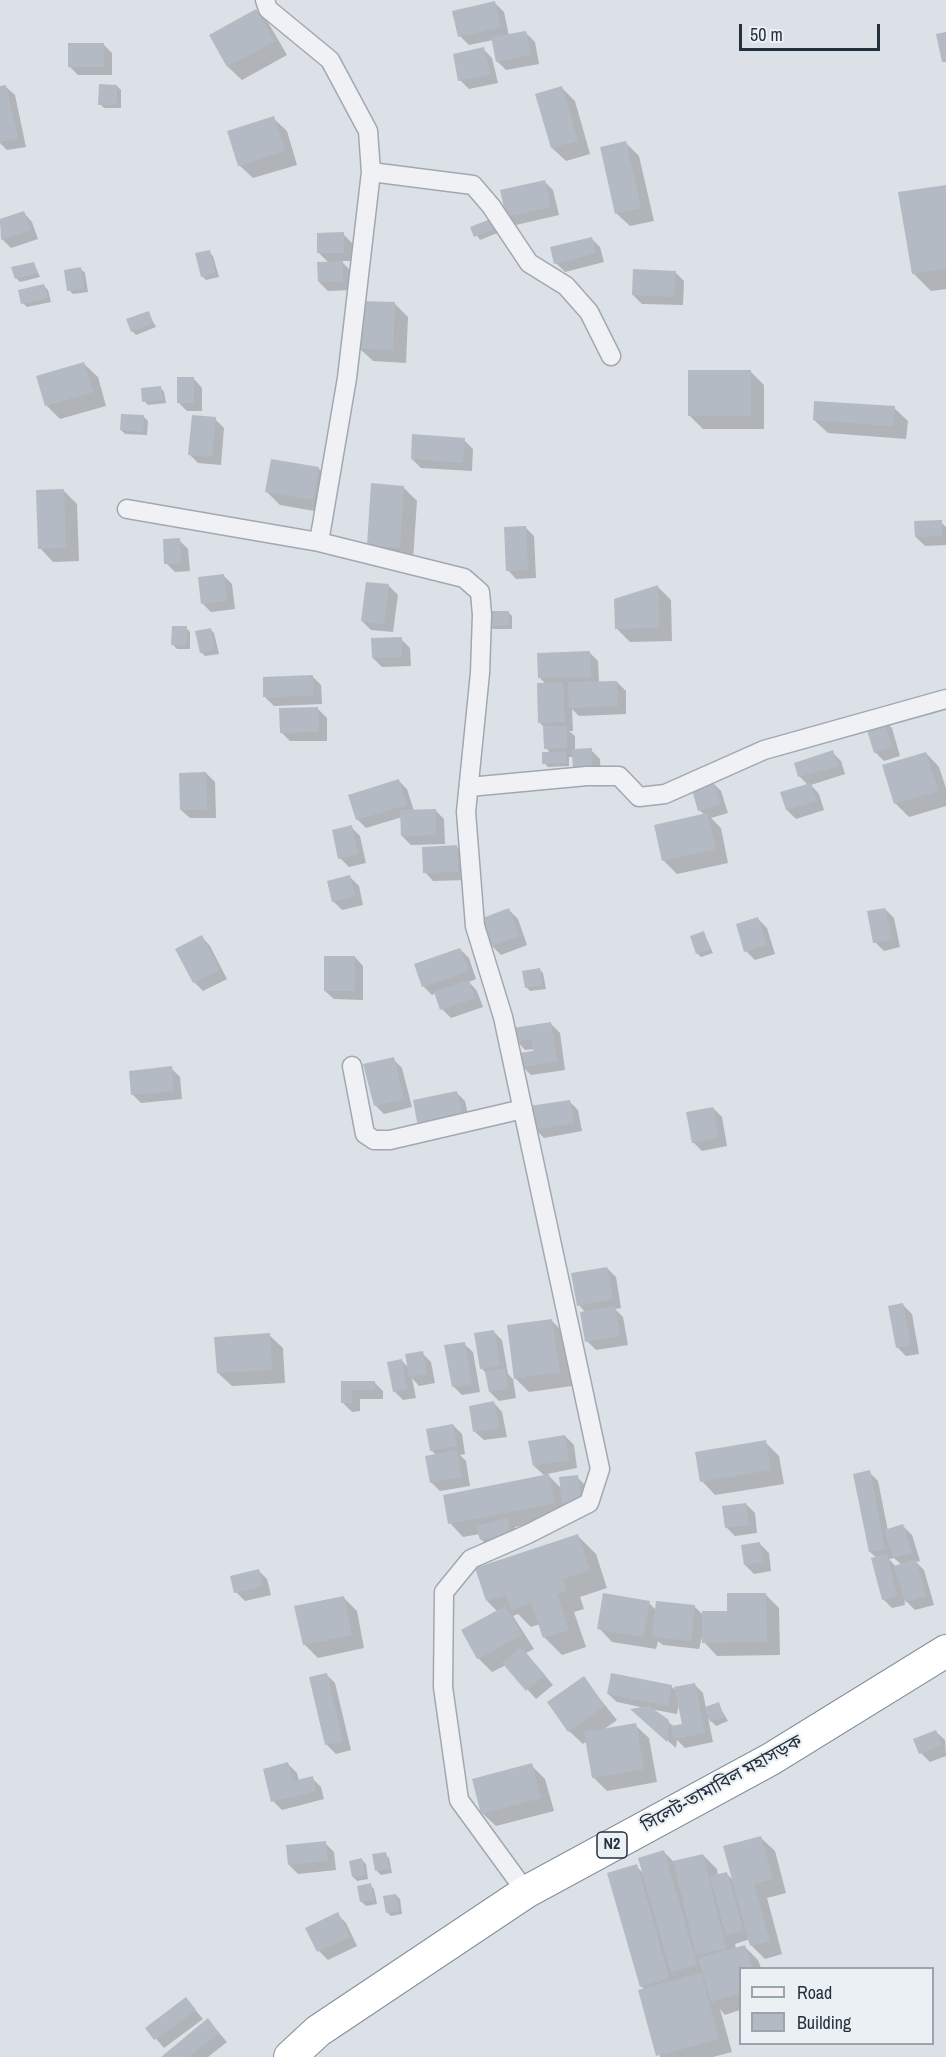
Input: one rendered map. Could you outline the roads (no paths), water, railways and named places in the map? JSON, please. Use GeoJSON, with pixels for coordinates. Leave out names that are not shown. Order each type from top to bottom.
{"type":"FeatureCollection","features":[{"type":"Feature","properties":{"kind":"highway","name":"সিলেট-তামাবিল মহাসড়ক"},"geometry":{"type":"LineString","coordinates":[[290,2057],[318,2031],[526,1892],[771,1759],[946,1651]]}},
{"type":"Feature","properties":{"kind":"street"},"geometry":{"type":"LineString","coordinates":[[265,0],[268,9],[330,60],[368,131],[371,172],[347,378],[319,542]]}},
{"type":"Feature","properties":{"kind":"street"},"geometry":{"type":"LineString","coordinates":[[371,172],[473,185],[529,263],[566,286],[589,312],[611,356]]}},
{"type":"Feature","properties":{"kind":"street"},"geometry":{"type":"LineString","coordinates":[[127,509],[319,542],[464,578],[480,592],[482,615],[480,673],[466,812],[475,926],[503,1017],[600,1469],[589,1503],[528,1534],[471,1559],[444,1592],[443,1687],[459,1800],[526,1892]]}},
{"type":"Feature","properties":{"kind":"street"},"geometry":{"type":"LineString","coordinates":[[469,788],[587,776],[619,776],[639,797],[665,794],[764,750],[946,699]]}},
{"type":"Feature","properties":{"kind":"street"},"geometry":{"type":"LineString","coordinates":[[351,1066],[365,1134],[374,1140],[390,1140],[523,1109]]}}]}
